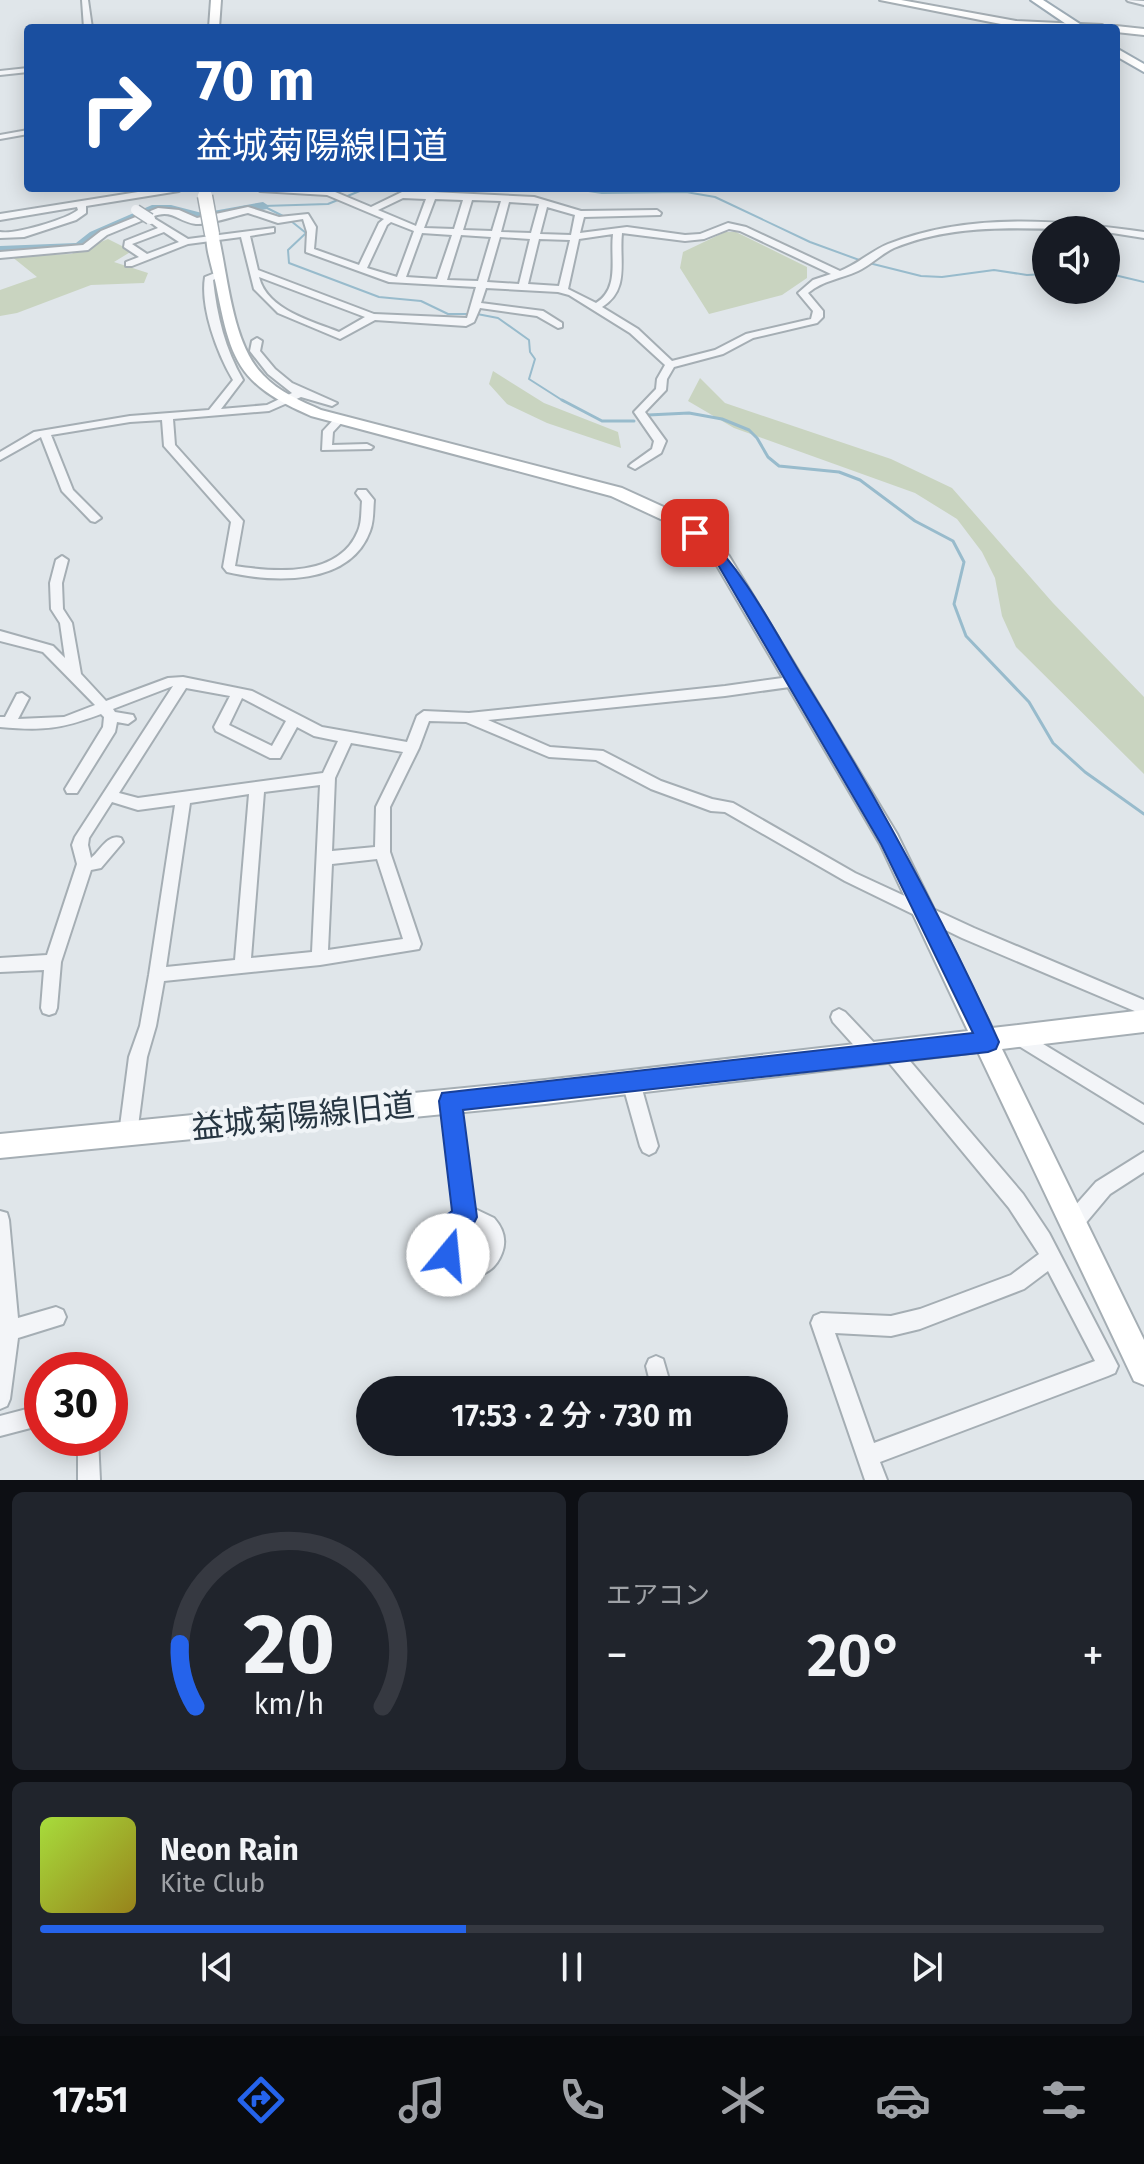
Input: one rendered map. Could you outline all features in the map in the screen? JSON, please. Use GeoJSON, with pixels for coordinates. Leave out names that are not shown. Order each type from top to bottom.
{"type":"FeatureCollection","features":[{"type":"Feature","properties":{"kind":"main road"},"geometry":{"type":"LineString","coordinates":[[1036,0],[1073,24]]}},
{"type":"Feature","properties":{"kind":"main road"},"geometry":{"type":"LineString","coordinates":[[1044,0],[1081,24]]}},
{"type":"Feature","properties":{"kind":"main road"},"geometry":{"type":"LineString","coordinates":[[1120,52],[1144,67]]}},
{"type":"Feature","properties":{"kind":"street"},"geometry":{"type":"LineString","coordinates":[[85,0],[88,24]]}},
{"type":"Feature","properties":{"kind":"street"},"geometry":{"type":"LineString","coordinates":[[214,24],[216,0]]}},
{"type":"Feature","properties":{"kind":"street"},"geometry":{"type":"LineString","coordinates":[[885,0],[1020,24]]}},
{"type":"Feature","properties":{"kind":"street"},"geometry":{"type":"LineString","coordinates":[[1130,0],[1144,3]]}},
{"type":"Feature","properties":{"kind":"street"},"geometry":{"type":"LineString","coordinates":[[1120,29],[1143,31]]}},
{"type":"Feature","properties":{"kind":"street"},"geometry":{"type":"LineString","coordinates":[[0,73],[24,70]]}},
{"type":"Feature","properties":{"kind":"street"},"geometry":{"type":"LineString","coordinates":[[0,137],[24,133]]}},
{"type":"Feature","properties":{"kind":"street"},"geometry":{"type":"LineString","coordinates":[[0,217],[81,204],[126,192],[136,210],[186,242]]}},
{"type":"Feature","properties":{"kind":"street"},"geometry":{"type":"LineString","coordinates":[[204,192],[241,358],[256,379],[292,397],[336,411],[602,486],[649,503],[691,530],[723,560],[889,840],[1144,1371]]}},
{"type":"Feature","properties":{"kind":"street"},"geometry":{"type":"LineString","coordinates":[[303,192],[336,195],[419,230],[574,238],[627,230],[693,238],[728,226],[743,229],[837,273]]}},
{"type":"Feature","properties":{"kind":"street"},"geometry":{"type":"LineString","coordinates":[[371,210],[402,195],[432,195],[506,198],[580,214],[657,213]]}},
{"type":"Feature","properties":{"kind":"street"},"geometry":{"type":"LineString","coordinates":[[400,280],[432,195]]}},
{"type":"Feature","properties":{"kind":"street"},"geometry":{"type":"LineString","coordinates":[[441,282],[469,196]]}},
{"type":"Feature","properties":{"kind":"street"},"geometry":{"type":"LineString","coordinates":[[255,272],[373,317],[464,323],[471,320],[476,306],[506,198]]}},
{"type":"Feature","properties":{"kind":"street"},"geometry":{"type":"LineString","coordinates":[[0,235],[30,234],[53,222],[73,219],[83,211],[81,204]]}},
{"type":"Feature","properties":{"kind":"street"},"geometry":{"type":"LineString","coordinates":[[523,286],[543,204]]}},
{"type":"Feature","properties":{"kind":"street"},"geometry":{"type":"LineString","coordinates":[[0,255],[85,248],[104,233],[158,211],[176,212],[200,221],[253,210],[287,219],[305,216],[310,222],[312,237],[309,250],[361,270],[400,280],[563,290],[634,331],[670,365]]}},
{"type":"Feature","properties":{"kind":"street"},"geometry":{"type":"LineString","coordinates":[[563,290],[580,214]]}},
{"type":"Feature","properties":{"kind":"street"},"geometry":{"type":"LineString","coordinates":[[361,270],[383,223],[391,218]]}},
{"type":"Feature","properties":{"kind":"street"},"geometry":{"type":"LineString","coordinates":[[635,466],[657,451],[660,441],[639,412],[661,390],[662,379],[670,365],[719,352],[750,336],[814,321],[818,311],[803,293],[823,277],[850,272],[880,250],[906,241],[984,224],[1072,225],[1144,235]]}},
{"type":"Feature","properties":{"kind":"street"},"geometry":{"type":"LineString","coordinates":[[146,257],[128,243],[163,229]]}},
{"type":"Feature","properties":{"kind":"street"},"geometry":{"type":"LineString","coordinates":[[129,264],[186,242],[271,230]]}},
{"type":"Feature","properties":{"kind":"street"},"geometry":{"type":"LineString","coordinates":[[595,308],[609,301],[618,279],[618,232]]}},
{"type":"Feature","properties":{"kind":"street"},"geometry":{"type":"LineString","coordinates":[[245,234],[257,287],[281,311],[338,335],[346,334],[373,317]]}},
{"type":"Feature","properties":{"kind":"street"},"geometry":{"type":"LineString","coordinates":[[213,411],[238,380],[226,362],[210,296],[208,279],[220,274]]}},
{"type":"Feature","properties":{"kind":"street"},"geometry":{"type":"LineString","coordinates":[[476,306],[540,313],[558,325]]}},
{"type":"Feature","properties":{"kind":"street"},"geometry":{"type":"LineString","coordinates":[[257,341],[255,351],[292,397]]}},
{"type":"Feature","properties":{"kind":"street"},"geometry":{"type":"LineString","coordinates":[[0,457],[34,435],[167,415],[269,408],[292,397]]}},
{"type":"Feature","properties":{"kind":"street"},"geometry":{"type":"LineString","coordinates":[[336,411],[328,431],[326,448],[367,447]]}},
{"type":"Feature","properties":{"kind":"street"},"geometry":{"type":"LineString","coordinates":[[167,415],[170,446],[237,521],[231,569],[262,574],[300,573],[338,562],[364,532],[368,500],[362,493]]}},
{"type":"Feature","properties":{"kind":"street"},"geometry":{"type":"LineString","coordinates":[[45,433],[68,491],[95,518]]}},
{"type":"Feature","properties":{"kind":"street"},"geometry":{"type":"LineString","coordinates":[[62,560],[56,583],[57,609],[66,623],[75,676]]}},
{"type":"Feature","properties":{"kind":"street"},"geometry":{"type":"LineString","coordinates":[[0,636],[48,649],[106,712],[110,728],[72,789]]}},
{"type":"Feature","properties":{"kind":"street"},"geometry":{"type":"LineString","coordinates":[[4,722],[52,724],[106,712],[173,681],[238,693],[319,732],[412,748]]}},
{"type":"Feature","properties":{"kind":"street"},"geometry":{"type":"LineString","coordinates":[[157,975],[320,958],[413,944],[382,852],[383,807],[424,716],[467,717],[797,681]]}},
{"type":"Feature","properties":{"kind":"street"},"geometry":{"type":"LineString","coordinates":[[49,1008],[53,962],[85,864],[80,845],[82,837],[183,682]]}},
{"type":"Feature","properties":{"kind":"street"},"geometry":{"type":"LineString","coordinates":[[238,693],[221,727],[275,754],[294,719]]}},
{"type":"Feature","properties":{"kind":"street"},"geometry":{"type":"LineString","coordinates":[[4,722],[22,698]]}},
{"type":"Feature","properties":{"kind":"street"},"geometry":{"type":"LineString","coordinates":[[106,712],[128,719]]}},
{"type":"Feature","properties":{"kind":"street"},"geometry":{"type":"LineString","coordinates":[[467,717],[549,752],[598,755],[656,785],[711,805],[728,807],[850,877],[1144,1008]]}},
{"type":"Feature","properties":{"kind":"street"},"geometry":{"type":"LineString","coordinates":[[320,958],[328,778],[347,737]]}},
{"type":"Feature","properties":{"kind":"street"},"geometry":{"type":"LineString","coordinates":[[111,796],[138,804],[328,778]]}},
{"type":"Feature","properties":{"kind":"street"},"geometry":{"type":"LineString","coordinates":[[242,967],[257,788]]}},
{"type":"Feature","properties":{"kind":"street"},"geometry":{"type":"LineString","coordinates":[[128,1134],[138,1057],[148,1026],[157,975],[183,798]]}},
{"type":"Feature","properties":{"kind":"street"},"geometry":{"type":"LineString","coordinates":[[85,864],[96,864],[116,842]]}},
{"type":"Feature","properties":{"kind":"street"},"geometry":{"type":"LineString","coordinates":[[326,858],[382,852]]}},
{"type":"Feature","properties":{"kind":"street"},"geometry":{"type":"LineString","coordinates":[[0,965],[53,962]]}},
{"type":"Feature","properties":{"kind":"street"},"geometry":{"type":"LineString","coordinates":[[839,1017],[883,1054],[1016,1201],[1083,1315],[1108,1366],[868,1456]]}},
{"type":"Feature","properties":{"kind":"street","name":"益城菊陽線旧道"},"geometry":{"type":"LineString","coordinates":[[0,1146],[631,1082],[988,1042],[1144,1021]]}},
{"type":"Feature","properties":{"kind":"street"},"geometry":{"type":"LineString","coordinates":[[1020,1038],[1144,1115]]}},
{"type":"Feature","properties":{"kind":"street"},"geometry":{"type":"LineString","coordinates":[[631,1082],[649,1146]]}},
{"type":"Feature","properties":{"kind":"street"},"geometry":{"type":"LineString","coordinates":[[450,1101],[465,1217]]}},
{"type":"Feature","properties":{"kind":"street"},"geometry":{"type":"LineString","coordinates":[[1072,1224],[1103,1188],[1144,1161]]}},
{"type":"Feature","properties":{"kind":"street"},"geometry":{"type":"LineString","coordinates":[[0,1220],[10,1330],[9,1360],[0,1399]]}},
{"type":"Feature","properties":{"kind":"street"},"geometry":{"type":"LineString","coordinates":[[876,1480],[821,1323],[891,1326],[920,1319],[1017,1282],[1050,1257]]}},
{"type":"Feature","properties":{"kind":"street"},"geometry":{"type":"LineString","coordinates":[[1083,1315],[1113,1307]]}},
{"type":"Feature","properties":{"kind":"street"},"geometry":{"type":"LineString","coordinates":[[10,1330],[56,1317]]}},
{"type":"Feature","properties":{"kind":"street"},"geometry":{"type":"LineString","coordinates":[[656,1366],[658,1376]]}},
{"type":"Feature","properties":{"kind":"street"},"geometry":{"type":"LineString","coordinates":[[0,1426],[24,1420]]}},
{"type":"Feature","properties":{"kind":"street"},"geometry":{"type":"LineString","coordinates":[[88,1456],[89,1480]]}},
{"type":"Feature","properties":{"kind":"green space"},"geometry":{"type":"Polygon","coordinates":[[[725,232],[736,232],[807,267],[807,278],[782,295],[709,314],[680,268],[683,252],[725,232]]]}},
{"type":"Feature","properties":{"kind":"green space"},"geometry":{"type":"Polygon","coordinates":[[[108,239],[132,251],[114,262],[148,273],[144,283],[91,285],[17,313],[0,316],[0,290],[37,277],[11,256],[71,254],[108,239]]]}},
{"type":"Feature","properties":{"kind":"green space"},"geometry":{"type":"Polygon","coordinates":[[[493,371],[544,403],[618,432],[621,448],[547,423],[507,404],[489,384],[493,371]]]}},
{"type":"Feature","properties":{"kind":"green space"},"geometry":{"type":"Polygon","coordinates":[[[700,378],[725,403],[891,459],[952,488],[1053,603],[1144,697],[1144,774],[1016,647],[1002,616],[995,578],[982,552],[957,519],[915,493],[734,428],[688,401],[700,378]]]}},
{"type":"Feature","properties":{"kind":"waterway"},"geometry":{"type":"LineString","coordinates":[[1137,0],[1144,1]]}},
{"type":"Feature","properties":{"kind":"waterway"},"geometry":{"type":"LineString","coordinates":[[285,217],[263,206],[328,204],[357,192]]}},
{"type":"Feature","properties":{"kind":"waterway"},"geometry":{"type":"LineString","coordinates":[[595,192],[686,192]]}},
{"type":"Feature","properties":{"kind":"waterway"},"geometry":{"type":"LineString","coordinates":[[686,192],[715,197],[810,242],[862,261]]}},
{"type":"Feature","properties":{"kind":"waterway"},"geometry":{"type":"LineString","coordinates":[[0,250],[79,247],[95,235],[152,209],[171,209],[202,217],[263,206]]}},
{"type":"Feature","properties":{"kind":"waterway"},"geometry":{"type":"LineString","coordinates":[[291,221],[306,233],[288,250],[289,263],[379,297],[421,301],[448,314],[469,314]]}},
{"type":"Feature","properties":{"kind":"waterway"},"geometry":{"type":"LineString","coordinates":[[869,263],[921,276],[942,277],[994,270],[1032,275]]}},
{"type":"Feature","properties":{"kind":"waterway"},"geometry":{"type":"LineString","coordinates":[[1120,276],[1144,282]]}},
{"type":"Feature","properties":{"kind":"waterway"},"geometry":{"type":"LineString","coordinates":[[477,314],[498,318],[529,340],[530,352],[535,359],[529,379],[565,402]]}},
{"type":"Feature","properties":{"kind":"waterway"},"geometry":{"type":"LineString","coordinates":[[562,400],[602,421],[634,421]]}},
{"type":"Feature","properties":{"kind":"waterway"},"geometry":{"type":"LineString","coordinates":[[648,415],[689,413],[722,419],[749,430],[768,457],[779,466],[839,472],[860,480],[915,521],[953,541],[964,562],[954,604],[966,636],[1029,702],[1053,743],[1085,772],[1144,814]]}},
{"type":"Feature","properties":{"kind":"route"},"geometry":{"type":"LineString","coordinates":[[448,1255],[446,1236],[456,1221],[465,1217],[450,1101],[988,1042],[889,840],[813,707],[723,560],[695,533]]}}]}
